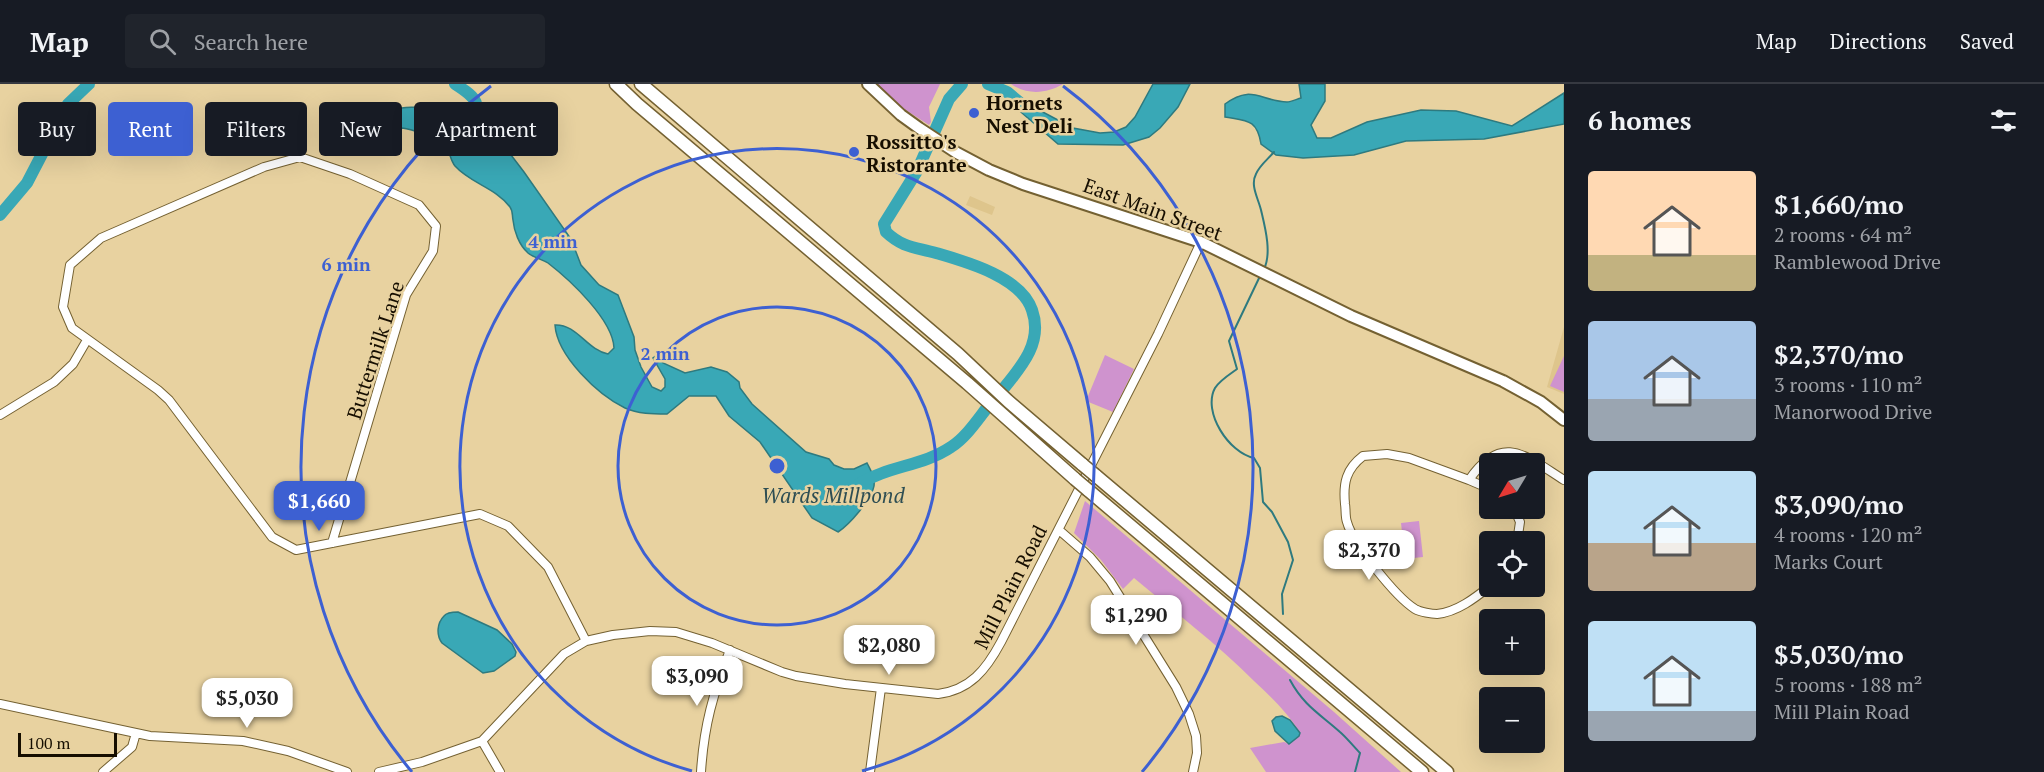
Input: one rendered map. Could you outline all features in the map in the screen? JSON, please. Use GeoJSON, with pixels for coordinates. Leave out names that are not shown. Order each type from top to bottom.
{"type":"FeatureCollection","features":[{"type":"Feature","properties":{"kind":"highway"},"geometry":{"type":"LineString","coordinates":[[614,84],[968,383],[1075,479],[1422,772]]}},
{"type":"Feature","properties":{"kind":"highway"},"geometry":{"type":"LineString","coordinates":[[641,84],[949,347],[1008,401],[1447,772]]}},
{"type":"Feature","properties":{"kind":"main road","name":"East Main Street"},"geometry":{"type":"LineString","coordinates":[[868,84],[901,115],[919,128],[942,144],[989,170],[1023,184],[1201,242],[1351,316],[1503,381],[1531,396],[1564,420]]}},
{"type":"Feature","properties":{"kind":"street","name":"Buttermilk Lane"},"geometry":{"type":"LineString","coordinates":[[87,340],[72,328],[63,308],[70,265],[101,238],[264,167],[300,157],[350,174],[419,205],[436,226],[433,251],[406,295],[332,543]]}},
{"type":"Feature","properties":{"kind":"street","name":"Mill Plain Road"},"geometry":{"type":"LineString","coordinates":[[379,772],[422,762],[482,741],[564,654],[586,641],[613,635],[668,630],[690,635],[796,676],[881,688],[938,694],[967,684],[982,673],[992,659],[1158,334],[1201,242]]}},
{"type":"Feature","properties":{"kind":"street"},"geometry":{"type":"LineString","coordinates":[[0,415],[54,382],[73,364],[87,340],[169,400],[272,537],[296,550],[480,514],[508,526],[548,567],[586,641]]}},
{"type":"Feature","properties":{"kind":"street"},"geometry":{"type":"LineString","coordinates":[[1469,480],[1482,463],[1492,456],[1515,452],[1528,457],[1564,480]]}},
{"type":"Feature","properties":{"kind":"street"},"geometry":{"type":"LineString","coordinates":[[1479,484],[1409,458],[1387,454],[1364,456],[1351,468],[1344,483],[1347,523],[1358,544],[1382,576],[1416,609],[1436,614],[1454,609],[1479,595]]}},
{"type":"Feature","properties":{"kind":"street"},"geometry":{"type":"LineString","coordinates":[[1059,530],[1090,557],[1110,581],[1176,687],[1189,714],[1196,736],[1197,753],[1193,772]]}},
{"type":"Feature","properties":{"kind":"street"},"geometry":{"type":"LineString","coordinates":[[701,772],[704,737],[712,703],[730,650]]}},
{"type":"Feature","properties":{"kind":"street"},"geometry":{"type":"LineString","coordinates":[[870,772],[881,688]]}},
{"type":"Feature","properties":{"kind":"street"},"geometry":{"type":"LineString","coordinates":[[0,704],[136,733],[243,741],[288,751],[347,772]]}},
{"type":"Feature","properties":{"kind":"street"},"geometry":{"type":"LineString","coordinates":[[103,772],[132,747],[136,733]]}},
{"type":"Feature","properties":{"kind":"street"},"geometry":{"type":"LineString","coordinates":[[482,741],[500,772]]}},
{"type":"Feature","properties":{"kind":"shaded area"},"geometry":{"type":"Polygon","coordinates":[[[877,84],[940,84],[929,107],[931,122],[929,125],[901,107],[877,84]]]}},
{"type":"Feature","properties":{"kind":"shaded area"},"geometry":{"type":"Polygon","coordinates":[[[1011,84],[1063,84],[1050,90],[1037,92],[1023,90],[1011,84]]]}},
{"type":"Feature","properties":{"kind":"shaded area"},"geometry":{"type":"Polygon","coordinates":[[[970,196],[995,207],[992,215],[966,205],[970,196]]]}},
{"type":"Feature","properties":{"kind":"shaded area"},"geometry":{"type":"Polygon","coordinates":[[[1564,327],[1564,394],[1547,387],[1564,327]]]}},
{"type":"Feature","properties":{"kind":"shaded area"},"geometry":{"type":"Polygon","coordinates":[[[1105,355],[1134,369],[1113,412],[1086,401],[1105,355]]]}},
{"type":"Feature","properties":{"kind":"shaded area"},"geometry":{"type":"Polygon","coordinates":[[[1564,356],[1564,392],[1550,386],[1564,356]]]}},
{"type":"Feature","properties":{"kind":"shaded area"},"geometry":{"type":"Polygon","coordinates":[[[1085,501],[1334,712],[1401,772],[1266,772],[1250,748],[1284,742],[1289,744],[1300,733],[1279,706],[1196,628],[1134,578],[1123,589],[1101,560],[1074,533],[1085,501]]]}},
{"type":"Feature","properties":{"kind":"shaded area"},"geometry":{"type":"Polygon","coordinates":[[[1419,521],[1423,557],[1405,559],[1401,523],[1419,521]]]}},
{"type":"Feature","properties":{"kind":"water"},"geometry":{"type":"Polygon","coordinates":[[[1153,84],[1190,84],[1178,107],[1160,128],[1149,137],[1123,145],[1058,144],[1007,100],[1022,101],[1073,128],[1100,133],[1114,132],[1126,127],[1135,117],[1153,84]]]}},
{"type":"Feature","properties":{"kind":"water"},"geometry":{"type":"Polygon","coordinates":[[[1299,84],[1325,84],[1325,101],[1311,125],[1317,138],[1331,138],[1367,122],[1421,110],[1456,111],[1512,126],[1564,93],[1564,124],[1484,139],[1406,141],[1354,155],[1303,158],[1276,155],[1261,144],[1257,130],[1250,123],[1225,117],[1225,104],[1234,98],[1249,94],[1287,102],[1301,98],[1299,84]]]}},
{"type":"Feature","properties":{"kind":"water","name":"Wards Millpond"},"geometry":{"type":"Polygon","coordinates":[[[414,107],[414,131],[402,128],[402,109],[414,107]]]}},
{"type":"Feature","properties":{"kind":"water","name":"Wards Millpond"},"geometry":{"type":"Polygon","coordinates":[[[450,156],[512,156],[571,239],[581,265],[599,285],[618,295],[634,337],[635,350],[641,367],[652,387],[661,391],[665,387],[665,379],[653,358],[657,355],[663,363],[685,373],[711,367],[727,372],[739,382],[740,388],[752,404],[806,452],[829,459],[834,465],[844,469],[854,469],[867,463],[874,486],[869,498],[854,518],[838,532],[812,518],[760,442],[729,416],[716,396],[689,396],[667,414],[646,413],[625,408],[603,394],[571,361],[557,337],[555,325],[570,329],[594,348],[608,354],[614,348],[606,325],[589,301],[567,280],[548,263],[530,255],[525,250],[516,233],[510,207],[504,200],[468,177],[453,164],[450,156]]]}},
{"type":"Feature","properties":{"kind":"water"},"geometry":{"type":"Polygon","coordinates":[[[458,612],[497,630],[512,644],[516,652],[515,656],[494,671],[483,673],[442,643],[438,633],[440,622],[447,614],[458,612]]]}},
{"type":"Feature","properties":{"kind":"water"},"geometry":{"type":"Polygon","coordinates":[[[1282,716],[1290,720],[1300,733],[1289,744],[1275,731],[1272,721],[1282,716]]]}},
{"type":"Feature","properties":{"kind":"waterway"},"geometry":{"type":"LineString","coordinates":[[0,215],[27,183],[68,104],[89,84]]}},
{"type":"Feature","properties":{"kind":"waterway"},"geometry":{"type":"LineString","coordinates":[[455,84],[475,102]]}},
{"type":"Feature","properties":{"kind":"waterway"},"geometry":{"type":"LineString","coordinates":[[962,84],[949,99],[917,171],[884,224],[886,232],[898,241],[992,272],[1017,288],[1026,298],[1035,321],[1033,342],[1024,361],[1004,388]]}},
{"type":"Feature","properties":{"kind":"waterway"},"geometry":{"type":"LineString","coordinates":[[988,84],[1007,92],[1030,111]]}},
{"type":"Feature","properties":{"kind":"waterway"},"geometry":{"type":"LineString","coordinates":[[1264,269],[1267,240],[1255,192],[1254,178],[1259,168],[1274,152]]}},
{"type":"Feature","properties":{"kind":"waterway"},"geometry":{"type":"LineString","coordinates":[[1261,274],[1229,341],[1237,369],[1215,388],[1212,408],[1220,430],[1227,440],[1245,455],[1254,458],[1260,468],[1263,502],[1272,512],[1288,542],[1293,560],[1282,594],[1283,614]]}},
{"type":"Feature","properties":{"kind":"waterway"},"geometry":{"type":"LineString","coordinates":[[859,484],[882,473],[929,458],[951,447],[966,434],[986,409]]}},
{"type":"Feature","properties":{"kind":"waterway"},"geometry":{"type":"LineString","coordinates":[[1290,680],[1307,703],[1343,734],[1360,753],[1355,772]]}},
{"type":"Feature","properties":{"kind":"place","name":"Hornets Nest Deli"},"geometry":{"type":"Point","coordinates":[974,113]}},
{"type":"Feature","properties":{"kind":"place","name":"Rossitto's Ristorante"},"geometry":{"type":"Point","coordinates":[854,152]}}]}
